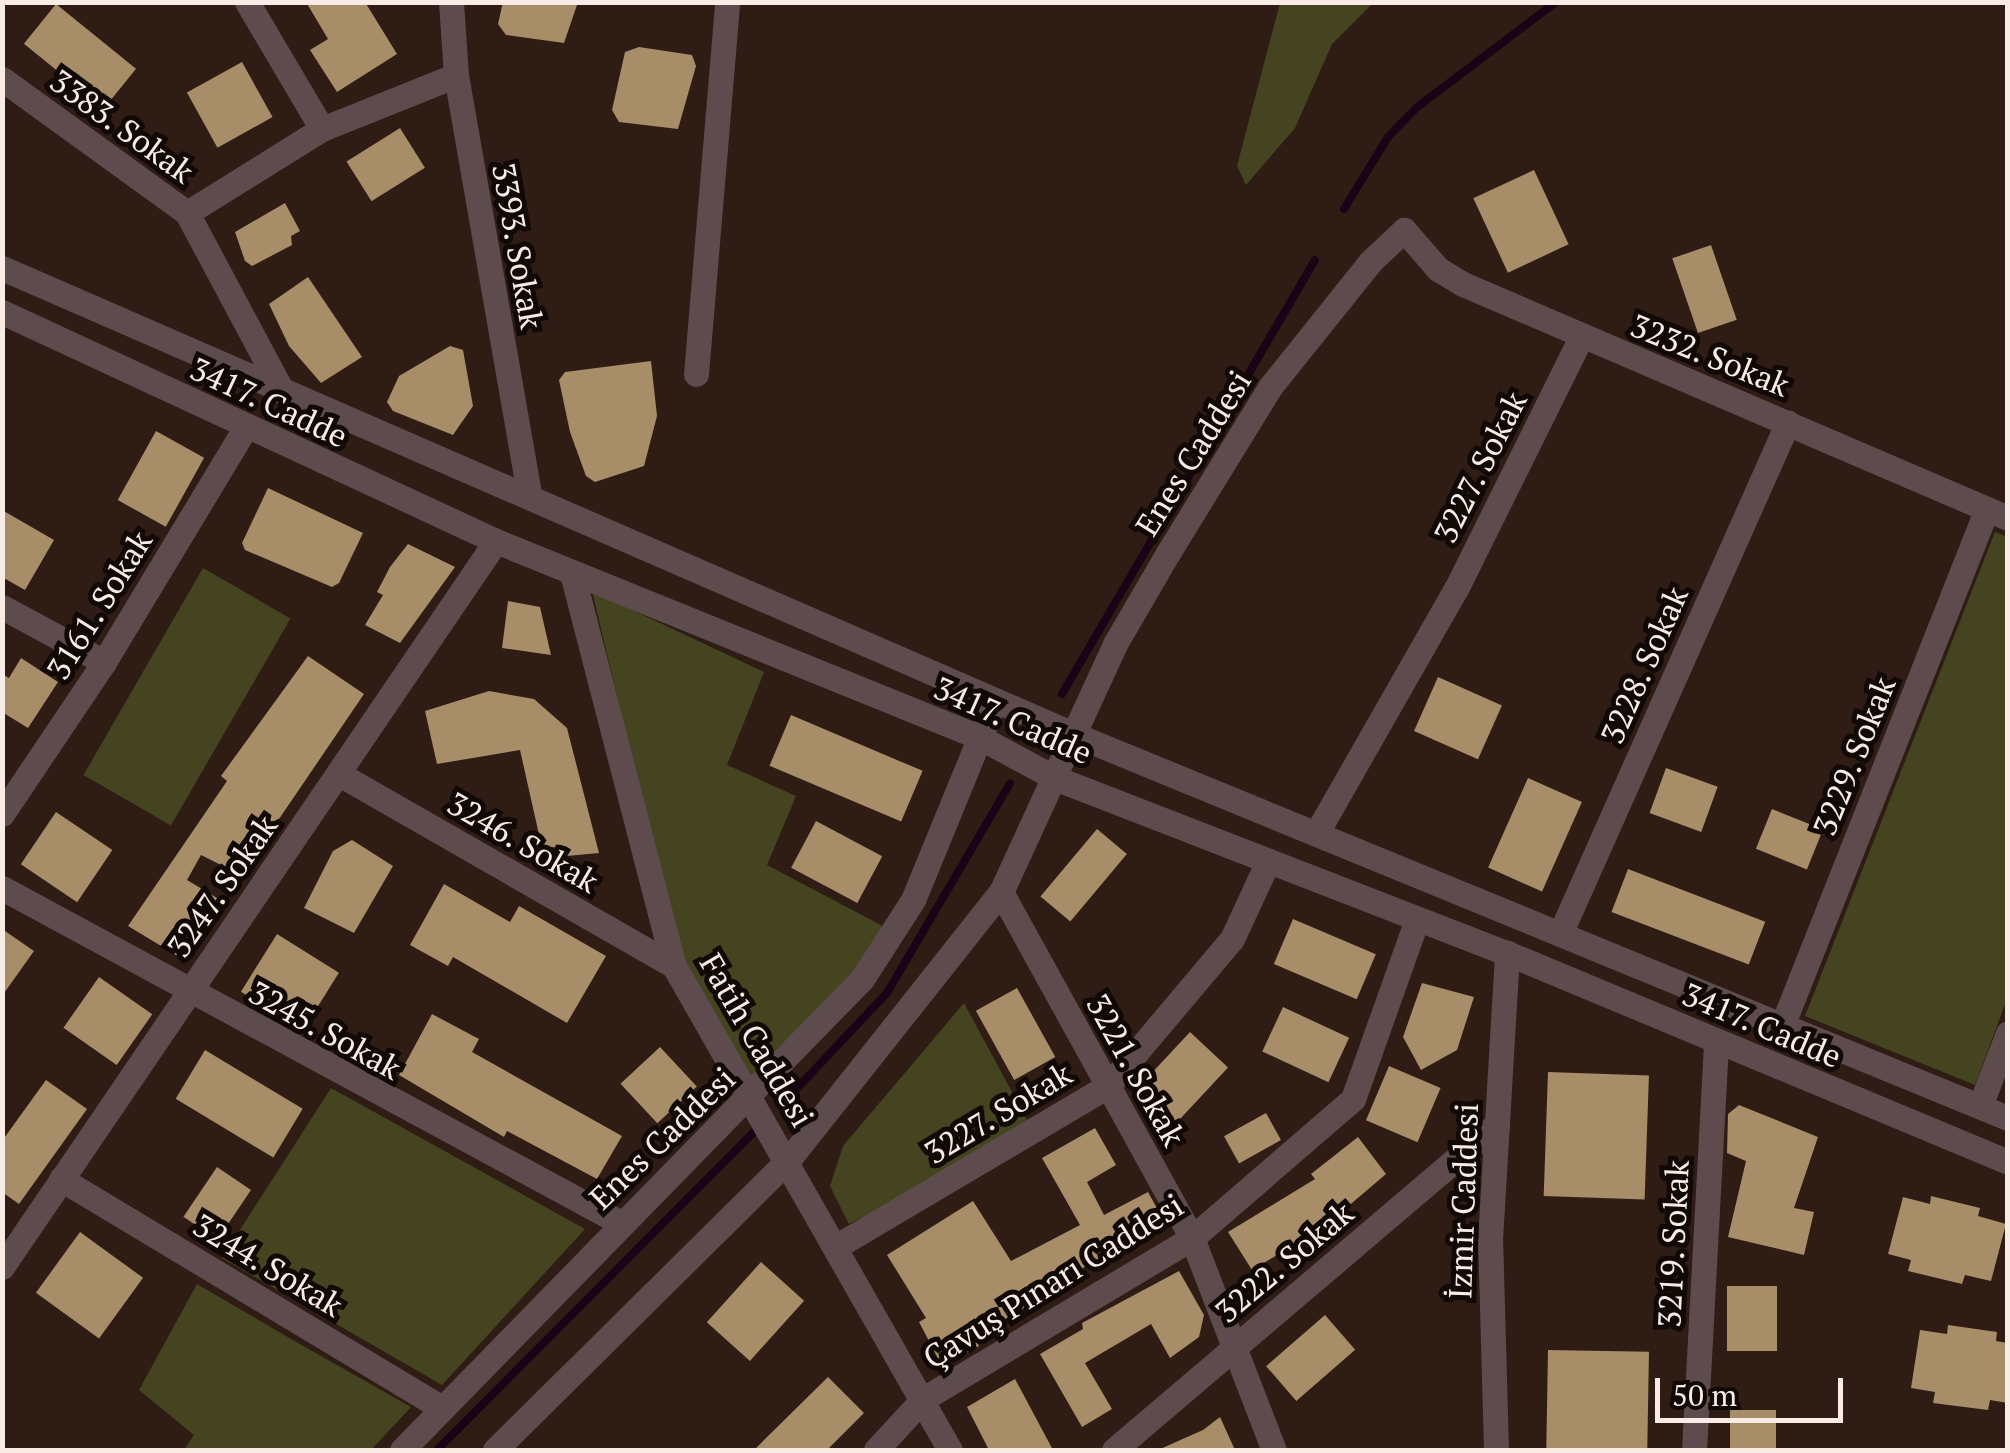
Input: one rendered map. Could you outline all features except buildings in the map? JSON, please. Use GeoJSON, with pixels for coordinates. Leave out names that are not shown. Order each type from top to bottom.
{"type":"FeatureCollection","features":[{"type":"Feature","properties":{"kind":"street"},"geometry":{"type":"LineString","coordinates":[[247,2],[322,129]]}},
{"type":"Feature","properties":{"kind":"street","name":"3393. Sokak"},"geometry":{"type":"LineString","coordinates":[[451,2],[456,75],[530,498]]}},
{"type":"Feature","properties":{"kind":"street"},"geometry":{"type":"LineString","coordinates":[[696,374],[728,2]]}},
{"type":"Feature","properties":{"kind":"street"},"geometry":{"type":"LineString","coordinates":[[187,213],[322,129],[456,75]]}},
{"type":"Feature","properties":{"kind":"street","name":"3383. Sokak"},"geometry":{"type":"LineString","coordinates":[[2,79],[187,213],[282,390]]}},
{"type":"Feature","properties":{"kind":"street","name":"3232. Sokak"},"geometry":{"type":"LineString","coordinates":[[1404,230],[1438,269],[1463,284],[1997,515]]}},
{"type":"Feature","properties":{"kind":"street","name":"Enes Caddesi"},"geometry":{"type":"LineString","coordinates":[[1055,778],[1116,644],[1270,387],[1370,262],[1404,230]]}},
{"type":"Feature","properties":{"kind":"street","name":"3417. Cadde"},"geometry":{"type":"LineString","coordinates":[[2,268],[1073,734],[2008,1118]]}},
{"type":"Feature","properties":{"kind":"street","name":"3417. Cadde"},"geometry":{"type":"LineString","coordinates":[[2,312],[245,428],[496,541],[979,737],[1055,778],[1416,922],[1507,954],[2008,1162]]}},
{"type":"Feature","properties":{"kind":"street","name":"3227. Sokak"},"geometry":{"type":"LineString","coordinates":[[1316,834],[1456,589],[1582,338]]}},
{"type":"Feature","properties":{"kind":"street","name":"3228. Sokak"},"geometry":{"type":"LineString","coordinates":[[1560,934],[1788,422]]}},
{"type":"Feature","properties":{"kind":"street","name":"3161. Sokak"},"geometry":{"type":"LineString","coordinates":[[2,814],[104,662],[245,428]]}},
{"type":"Feature","properties":{"kind":"street","name":"3229. Sokak"},"geometry":{"type":"LineString","coordinates":[[1782,1026],[1997,515]]}},
{"type":"Feature","properties":{"kind":"street","name":"3247. Sokak"},"geometry":{"type":"LineString","coordinates":[[2,1268],[496,541]]}},
{"type":"Feature","properties":{"kind":"street","name":"Fatih Caddesi"},"geometry":{"type":"LineString","coordinates":[[572,573],[674,966],[789,1159],[950,1450]]}},
{"type":"Feature","properties":{"kind":"street"},"geometry":{"type":"LineString","coordinates":[[2,607],[104,662]]}},
{"type":"Feature","properties":{"kind":"street","name":"Enes Caddesi"},"geometry":{"type":"LineString","coordinates":[[402,1450],[620,1223],[753,1098],[862,980],[894,932],[995,700]]}},
{"type":"Feature","properties":{"kind":"street","name":"3246. Sokak"},"geometry":{"type":"LineString","coordinates":[[340,774],[674,966]]}},
{"type":"Feature","properties":{"kind":"street"},"geometry":{"type":"LineString","coordinates":[[500,1449],[789,1159],[1000,892],[1055,778]]}},
{"type":"Feature","properties":{"kind":"street","name":"3227. Sokak"},"geometry":{"type":"LineString","coordinates":[[837,1246],[1108,1086],[1232,939],[1268,860]]}},
{"type":"Feature","properties":{"kind":"street","name":"3245. Sokak"},"geometry":{"type":"LineString","coordinates":[[2,888],[620,1223]]}},
{"type":"Feature","properties":{"kind":"street","name":"3221. Sokak"},"geometry":{"type":"LineString","coordinates":[[1000,892],[1192,1238],[1274,1450]]}},
{"type":"Feature","properties":{"kind":"street","name":"Çavuş Pınarı Caddesi"},"geometry":{"type":"LineString","coordinates":[[876,1450],[923,1399],[1192,1238],[1354,1099],[1416,922]]}},
{"type":"Feature","properties":{"kind":"street","name":"İzmir Caddesi"},"geometry":{"type":"LineString","coordinates":[[1496,1450],[1490,1240],[1507,954]]}},
{"type":"Feature","properties":{"kind":"street"},"geometry":{"type":"LineString","coordinates":[[1980,1106],[2008,1033]]}},
{"type":"Feature","properties":{"kind":"street","name":"3219. Sokak"},"geometry":{"type":"LineString","coordinates":[[1694,1450],[1716,1041]]}},
{"type":"Feature","properties":{"kind":"street","name":"3222. Sokak"},"geometry":{"type":"LineString","coordinates":[[1114,1450],[1497,1124]]}},
{"type":"Feature","properties":{"kind":"street","name":"3244. Sokak"},"geometry":{"type":"LineString","coordinates":[[62,1178],[442,1408]]}},
{"type":"Feature","properties":{"kind":"shaded area"},"geometry":{"type":"Polygon","coordinates":[[[1280,3],[1373,3],[1332,44],[1295,128],[1246,185],[1237,166],[1280,3]]]}},
{"type":"Feature","properties":{"kind":"shaded area"},"geometry":{"type":"Polygon","coordinates":[[[1995,532],[2007,537],[2007,999],[1975,1085],[1805,1016],[1995,532]]]}},
{"type":"Feature","properties":{"kind":"shaded area"},"geometry":{"type":"Polygon","coordinates":[[[203,568],[290,618],[171,825],[84,775],[203,568]]]}},
{"type":"Feature","properties":{"kind":"shaded area"},"geometry":{"type":"Polygon","coordinates":[[[592,591],[764,672],[727,765],[796,796],[767,865],[894,932],[754,1086],[680,960],[592,591]]]}},
{"type":"Feature","properties":{"kind":"shaded area"},"geometry":{"type":"Polygon","coordinates":[[[964,1003],[1033,1131],[849,1224],[830,1186],[843,1146],[964,1003]]]}},
{"type":"Feature","properties":{"kind":"shaded area"},"geometry":{"type":"Polygon","coordinates":[[[331,1088],[585,1229],[442,1385],[222,1258],[331,1088]]]}},
{"type":"Feature","properties":{"kind":"shaded area"},"geometry":{"type":"Polygon","coordinates":[[[197,1284],[411,1407],[371,1450],[184,1450],[194,1435],[139,1390],[197,1284]]]}},
{"type":"Feature","properties":{"kind":"waterway"},"geometry":{"type":"LineString","coordinates":[[1344,209],[1388,137],[1416,108],[1556,2]]}},
{"type":"Feature","properties":{"kind":"waterway"},"geometry":{"type":"LineString","coordinates":[[1062,694],[1315,260]]}},
{"type":"Feature","properties":{"kind":"waterway"},"geometry":{"type":"LineString","coordinates":[[786,1100],[887,993],[1010,783]]}},
{"type":"Feature","properties":{"kind":"waterway"},"geometry":{"type":"LineString","coordinates":[[437,1450],[755,1131]]}}]}
